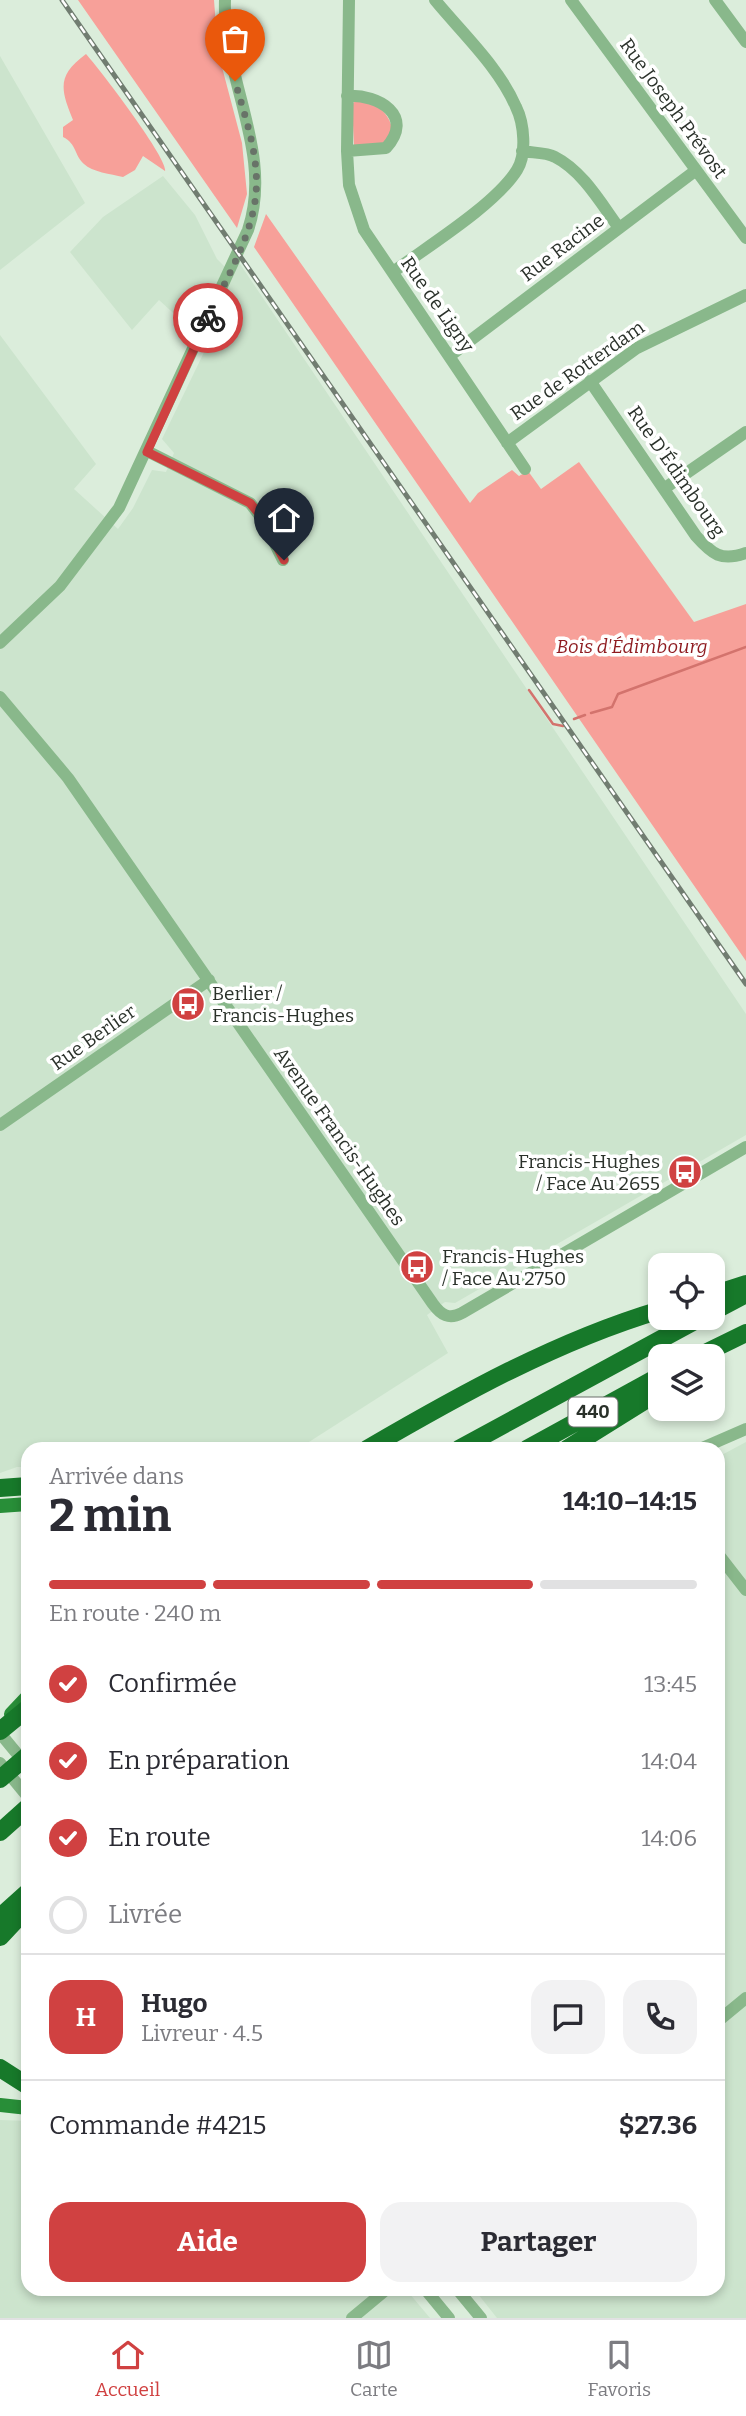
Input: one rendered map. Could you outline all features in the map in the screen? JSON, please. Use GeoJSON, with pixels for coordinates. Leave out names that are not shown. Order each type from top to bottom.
{"type":"FeatureCollection","features":[{"type":"Feature","properties":{"kind":"highway"},"geometry":{"type":"LineString","coordinates":[[725,1290],[746,1284]]}},
{"type":"Feature","properties":{"kind":"highway"},"geometry":{"type":"LineString","coordinates":[[725,1305],[746,1294]]}},
{"type":"Feature","properties":{"kind":"highway"},"geometry":{"type":"LineString","coordinates":[[380,1442],[513,1370],[610,1327],[648,1314]]}},
{"type":"Feature","properties":{"kind":"highway","name":"440"},"geometry":{"type":"LineString","coordinates":[[472,1442],[678,1330]]}},
{"type":"Feature","properties":{"kind":"highway"},"geometry":{"type":"LineString","coordinates":[[725,1345],[746,1336]]}},
{"type":"Feature","properties":{"kind":"highway"},"geometry":{"type":"LineString","coordinates":[[725,1350],[746,1336]]}},
{"type":"Feature","properties":{"kind":"highway","name":"440"},"geometry":{"type":"LineString","coordinates":[[540,1442],[648,1383]]}},
{"type":"Feature","properties":{"kind":"highway"},"geometry":{"type":"LineString","coordinates":[[577,1442],[648,1398]]}},
{"type":"Feature","properties":{"kind":"highway"},"geometry":{"type":"LineString","coordinates":[[0,1488],[21,1486]]}},
{"type":"Feature","properties":{"kind":"highway"},"geometry":{"type":"LineString","coordinates":[[4,1726],[21,1713]]}},
{"type":"Feature","properties":{"kind":"highway"},"geometry":{"type":"LineString","coordinates":[[0,1779],[21,1761]]}},
{"type":"Feature","properties":{"kind":"highway"},"geometry":{"type":"LineString","coordinates":[[0,1832],[21,1810]]}},
{"type":"Feature","properties":{"kind":"highway"},"geometry":{"type":"LineString","coordinates":[[0,1917],[21,1898]]}},
{"type":"Feature","properties":{"kind":"highway"},"geometry":{"type":"LineString","coordinates":[[0,1937],[21,1914]]}},
{"type":"Feature","properties":{"kind":"highway"},"geometry":{"type":"LineString","coordinates":[[0,2068],[21,2082]]}},
{"type":"Feature","properties":{"kind":"main road"},"geometry":{"type":"LineString","coordinates":[[0,1506],[21,1504]]}},
{"type":"Feature","properties":{"kind":"main road"},"geometry":{"type":"LineString","coordinates":[[4,1726],[21,1705]]}},
{"type":"Feature","properties":{"kind":"main road"},"geometry":{"type":"LineString","coordinates":[[0,2105],[21,2107]]}},
{"type":"Feature","properties":{"kind":"street"},"geometry":{"type":"LineString","coordinates":[[0,643],[48,600],[95,543],[124,499],[241,247],[255,202],[256,170],[228,49],[225,0]]}},
{"type":"Feature","properties":{"kind":"street","name":"Rue de Ligny"},"geometry":{"type":"LineString","coordinates":[[349,0],[349,185],[364,230],[451,355],[525,469]]}},
{"type":"Feature","properties":{"kind":"street"},"geometry":{"type":"LineString","coordinates":[[393,272],[501,190],[519,168],[522,151],[522,128],[517,108],[501,81],[435,0]]}},
{"type":"Feature","properties":{"kind":"street","name":"Rue Joseph Prévost"},"geometry":{"type":"LineString","coordinates":[[571,0],[746,238]]}},
{"type":"Feature","properties":{"kind":"street"},"geometry":{"type":"LineString","coordinates":[[715,0],[746,42]]}},
{"type":"Feature","properties":{"kind":"street"},"geometry":{"type":"LineString","coordinates":[[347,96],[362,95],[376,99],[388,107],[398,125],[396,137],[387,148],[347,151]]}},
{"type":"Feature","properties":{"kind":"street"},"geometry":{"type":"LineString","coordinates":[[522,151],[554,156],[560,160],[584,181],[619,228]]}},
{"type":"Feature","properties":{"kind":"street","name":"Rue Racine"},"geometry":{"type":"LineString","coordinates":[[451,355],[695,170]]}},
{"type":"Feature","properties":{"kind":"street","name":"Rue de Rotterdam"},"geometry":{"type":"LineString","coordinates":[[507,443],[636,348],[746,295]]}},
{"type":"Feature","properties":{"kind":"street","name":"Rue D'Édimbourg"},"geometry":{"type":"LineString","coordinates":[[590,381],[666,488],[696,536],[712,554],[721,558],[746,553]]}},
{"type":"Feature","properties":{"kind":"street"},"geometry":{"type":"LineString","coordinates":[[666,488],[746,432]]}},
{"type":"Feature","properties":{"kind":"street"},"geometry":{"type":"LineString","coordinates":[[147,452],[250,503],[261,516],[284,560]]}},
{"type":"Feature","properties":{"kind":"street","name":"Avenue Francis-Hughes"},"geometry":{"type":"LineString","coordinates":[[0,697],[68,778],[433,1304],[447,1316],[454,1317],[469,1309],[746,1147]]}},
{"type":"Feature","properties":{"kind":"street","name":"Rue Berlier"},"geometry":{"type":"LineString","coordinates":[[0,1125],[209,980]]}},
{"type":"Feature","properties":{"kind":"street"},"geometry":{"type":"LineString","coordinates":[[716,1442],[746,1429]]}},
{"type":"Feature","properties":{"kind":"street"},"geometry":{"type":"LineString","coordinates":[[725,1563],[746,1590]]}},
{"type":"Feature","properties":{"kind":"street"},"geometry":{"type":"LineString","coordinates":[[4,1726],[21,1755]]}},
{"type":"Feature","properties":{"kind":"street"},"geometry":{"type":"LineString","coordinates":[[0,1763],[21,1799]]}},
{"type":"Feature","properties":{"kind":"street"},"geometry":{"type":"LineString","coordinates":[[725,2015],[746,1997]]}},
{"type":"Feature","properties":{"kind":"street"},"geometry":{"type":"LineString","coordinates":[[352,2318],[379,2296]]}},
{"type":"Feature","properties":{"kind":"street"},"geometry":{"type":"LineString","coordinates":[[431,2296],[449,2318]]}},
{"type":"Feature","properties":{"kind":"street"},"geometry":{"type":"LineString","coordinates":[[463,2296],[481,2318]]}},
{"type":"Feature","properties":{"kind":"shaded area"},"geometry":{"type":"Polygon","coordinates":[[[0,56],[85,203],[0,270],[0,56]]]}},
{"type":"Feature","properties":{"kind":"shaded area"},"geometry":{"type":"Polygon","coordinates":[[[163,176],[195,215],[217,259],[225,267],[193,331],[159,300],[132,330],[70,252],[103,217],[163,176]]]}},
{"type":"Feature","properties":{"kind":"shaded area"},"geometry":{"type":"Polygon","coordinates":[[[236,258],[746,1014],[746,1135],[455,1303],[445,1302],[427,1315],[448,1353],[309,1442],[21,1442],[21,1467],[0,1473],[0,335],[96,464],[74,489],[118,529],[133,508],[152,470],[166,472],[174,453],[162,439],[209,342],[236,258]]]}},
{"type":"Feature","properties":{"kind":"shaded area"},"geometry":{"type":"Polygon","coordinates":[[[746,1442],[746,2318],[497,2318],[480,2296],[725,2296],[725,1453],[746,1442]]]}},
{"type":"Feature","properties":{"kind":"shaded area"},"geometry":{"type":"Polygon","coordinates":[[[0,2120],[21,2121],[21,2296],[412,2296],[430,2318],[0,2318],[0,2120]]]}},
{"type":"Feature","properties":{"kind":"green space"},"geometry":{"type":"Polygon","coordinates":[[[78,0],[214,0],[218,52],[242,143],[247,194],[237,228],[78,0]]]}},
{"type":"Feature","properties":{"kind":"green space"},"geometry":{"type":"Polygon","coordinates":[[[86,54],[145,133],[165,171],[143,156],[135,170],[123,177],[97,171],[84,164],[71,143],[63,137],[63,127],[73,120],[64,84],[70,69],[86,54]]]}},
{"type":"Feature","properties":{"kind":"green space"},"geometry":{"type":"Polygon","coordinates":[[[356,99],[375,105],[386,114],[392,133],[382,145],[354,145],[352,105],[356,99]]]}},
{"type":"Feature","properties":{"kind":"green space","name":"Bois d'Édimbourg"},"geometry":{"type":"Polygon","coordinates":[[[266,214],[470,503],[478,493],[512,470],[519,476],[528,471],[541,489],[579,462],[694,622],[746,604],[746,961],[254,247],[266,214]]]}},
{"type":"Feature","properties":{"kind":"waterway"},"geometry":{"type":"LineString","coordinates":[[591,713],[612,707],[618,694],[746,647]]}},
{"type":"Feature","properties":{"kind":"waterway"},"geometry":{"type":"LineString","coordinates":[[529,690],[553,724],[563,726]]}},
{"type":"Feature","properties":{"kind":"waterway"},"geometry":{"type":"LineString","coordinates":[[574,719],[585,715]]}},
{"type":"Feature","properties":{"kind":"railway"},"geometry":{"type":"LineString","coordinates":[[62,0],[746,984]]}},
{"type":"Feature","properties":{"kind":"way so far"},"geometry":{"type":"LineString","coordinates":[[208,318],[246,236],[256,197],[256,164],[235,81]]}},
{"type":"Feature","properties":{"kind":"place","name":"Berlier / Francis-Hughes"},"geometry":{"type":"Point","coordinates":[188,1004]}},
{"type":"Feature","properties":{"kind":"place","name":"Francis-Hughes / Face Au 2655"},"geometry":{"type":"Point","coordinates":[685,1172]}},
{"type":"Feature","properties":{"kind":"place","name":"Francis-Hughes / Face Au 2750"},"geometry":{"type":"Point","coordinates":[417,1267]}},
{"type":"Feature","properties":{"kind":"route"},"geometry":{"type":"LineString","coordinates":[[208,318],[147,452],[250,503],[261,516],[284,560]]}}]}
